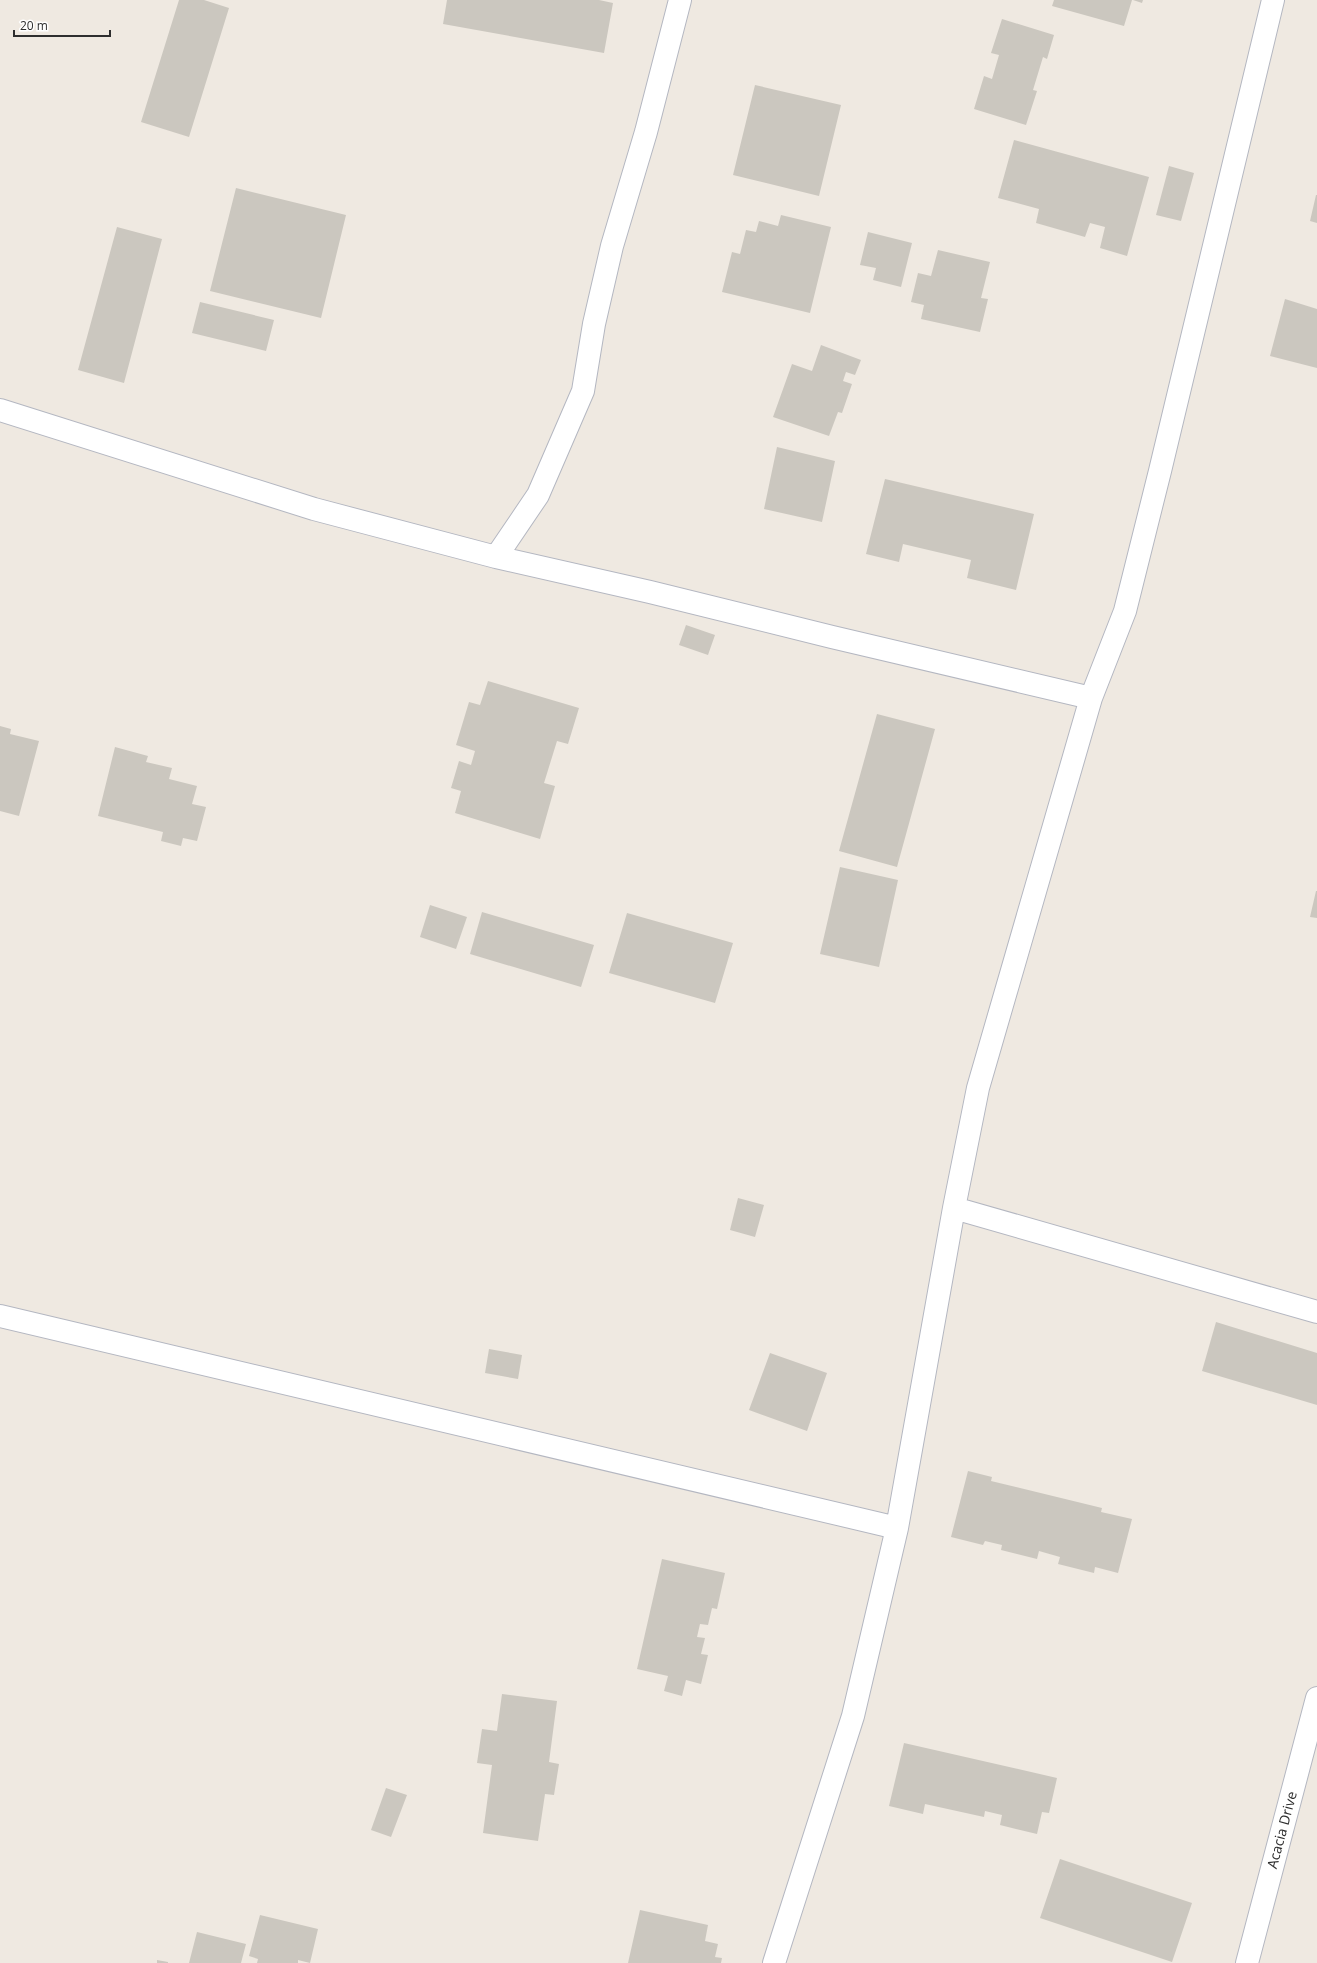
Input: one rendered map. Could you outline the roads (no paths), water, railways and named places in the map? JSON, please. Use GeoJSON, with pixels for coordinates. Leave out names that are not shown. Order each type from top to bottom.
{"type":"FeatureCollection","features":[{"type":"Feature","properties":{"kind":"street"},"geometry":{"type":"LineString","coordinates":[[496,557],[538,495],[584,391],[594,324],[612,246],[646,132],[680,0]]}},
{"type":"Feature","properties":{"kind":"street"},"geometry":{"type":"LineString","coordinates":[[774,1963],[853,1716],[896,1528],[954,1208],[978,1088],[1091,698],[1125,611],[1273,0]]}},
{"type":"Feature","properties":{"kind":"street"},"geometry":{"type":"LineString","coordinates":[[0,410],[314,508],[496,557],[650,592],[832,637],[1091,698]]}},
{"type":"Feature","properties":{"kind":"street"},"geometry":{"type":"LineString","coordinates":[[954,1208],[1317,1312]]}},
{"type":"Feature","properties":{"kind":"street"},"geometry":{"type":"LineString","coordinates":[[0,1316],[896,1528]]}},
{"type":"Feature","properties":{"kind":"street","name":"Acacia Drive"},"geometry":{"type":"LineString","coordinates":[[1247,1963],[1317,1698]]}}]}
